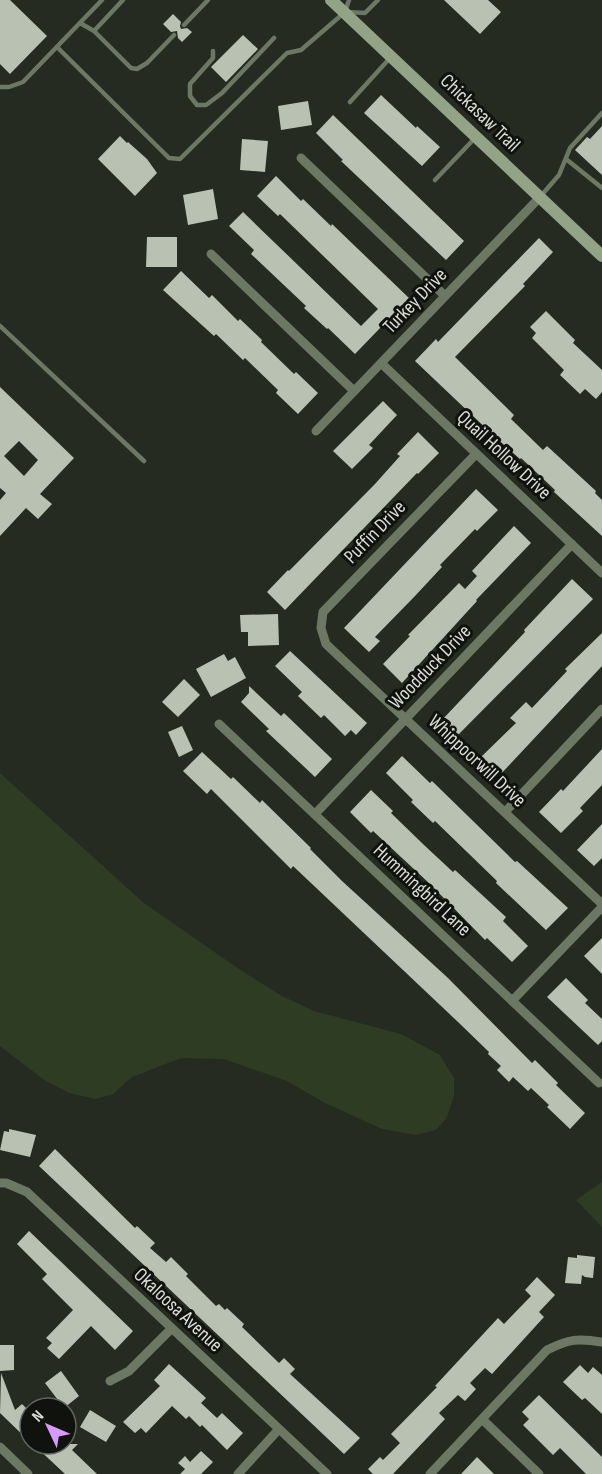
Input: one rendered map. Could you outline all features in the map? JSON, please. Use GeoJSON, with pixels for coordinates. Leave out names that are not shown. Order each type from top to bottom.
{"type":"FeatureCollection","features":[{"type":"Feature","properties":{"kind":"street","name":"Chickasaw Trail"},"geometry":{"type":"LineString","coordinates":[[331,0],[347,6],[392,56],[602,256]]}},
{"type":"Feature","properties":{"kind":"street"},"geometry":{"type":"LineString","coordinates":[[301,158],[445,296]]}},
{"type":"Feature","properties":{"kind":"street","name":"Turkey Drive"},"geometry":{"type":"LineString","coordinates":[[316,431],[540,197]]}},
{"type":"Feature","properties":{"kind":"street"},"geometry":{"type":"LineString","coordinates":[[211,254],[354,391]]}},
{"type":"Feature","properties":{"kind":"street","name":"Quail Hollow Drive"},"geometry":{"type":"LineString","coordinates":[[381,363],[602,573]]}},
{"type":"Feature","properties":{"kind":"street","name":"Puffin Drive"},"geometry":{"type":"LineString","coordinates":[[326,644],[321,628],[322,612],[476,454]]}},
{"type":"Feature","properties":{"kind":"street","name":"Woodduck Drive"},"geometry":{"type":"LineString","coordinates":[[315,814],[572,544]]}},
{"type":"Feature","properties":{"kind":"street","name":"Whippoorwill Drive"},"geometry":{"type":"LineString","coordinates":[[326,644],[602,905]]}},
{"type":"Feature","properties":{"kind":"street"},"geometry":{"type":"LineString","coordinates":[[505,812],[602,709]]}},
{"type":"Feature","properties":{"kind":"street","name":"Hummingbird Lane"},"geometry":{"type":"LineString","coordinates":[[219,724],[599,1083]]}},
{"type":"Feature","properties":{"kind":"street"},"geometry":{"type":"LineString","coordinates":[[512,1001],[602,905]]}},
{"type":"Feature","properties":{"kind":"street","name":"Okaloosa Avenue"},"geometry":{"type":"LineString","coordinates":[[0,1183],[6,1183],[27,1192],[327,1474]]}},
{"type":"Feature","properties":{"kind":"street"},"geometry":{"type":"LineString","coordinates":[[110,1381],[129,1371],[171,1329]]}},
{"type":"Feature","properties":{"kind":"street"},"geometry":{"type":"LineString","coordinates":[[430,1474],[548,1350],[563,1342],[578,1338],[602,1342]]}},
{"type":"Feature","properties":{"kind":"street"},"geometry":{"type":"LineString","coordinates":[[482,1419],[539,1474]]}},
{"type":"Feature","properties":{"kind":"street"},"geometry":{"type":"LineString","coordinates":[[238,1474],[279,1429]]}},
{"type":"Feature","properties":{"kind":"street"},"geometry":{"type":"LineString","coordinates":[[0,1447],[28,1474]]}},
{"type":"Feature","properties":{"kind":"lane"},"geometry":{"type":"LineString","coordinates":[[0,87],[9,87],[23,81],[102,0]]}},
{"type":"Feature","properties":{"kind":"lane"},"geometry":{"type":"LineString","coordinates":[[94,31],[123,0]]}},
{"type":"Feature","properties":{"kind":"lane"},"geometry":{"type":"LineString","coordinates":[[184,25],[208,0]]}},
{"type":"Feature","properties":{"kind":"lane"},"geometry":{"type":"LineString","coordinates":[[57,47],[169,158],[180,159],[286,52],[301,50],[347,6],[365,14],[378,0]]}},
{"type":"Feature","properties":{"kind":"lane"},"geometry":{"type":"LineString","coordinates":[[80,23],[94,31],[131,68],[137,69],[147,63],[174,35]]}},
{"type":"Feature","properties":{"kind":"lane"},"geometry":{"type":"LineString","coordinates":[[213,51],[213,58],[190,84],[190,96],[197,105],[206,105],[222,93],[274,38]]}},
{"type":"Feature","properties":{"kind":"lane"},"geometry":{"type":"LineString","coordinates":[[350,102],[392,56]]}},
{"type":"Feature","properties":{"kind":"lane"},"geometry":{"type":"LineString","coordinates":[[540,197],[559,175],[570,148],[602,113]]}},
{"type":"Feature","properties":{"kind":"lane"},"geometry":{"type":"LineString","coordinates":[[435,180],[476,136]]}},
{"type":"Feature","properties":{"kind":"lane"},"geometry":{"type":"LineString","coordinates":[[566,159],[602,188]]}},
{"type":"Feature","properties":{"kind":"lane"},"geometry":{"type":"LineString","coordinates":[[0,326],[144,461]]}},
{"type":"Feature","properties":{"kind":"green space"},"geometry":{"type":"Polygon","coordinates":[[[0,773],[144,903],[239,969],[282,996],[314,1011],[401,1034],[440,1055],[454,1078],[454,1096],[446,1119],[436,1130],[416,1135],[382,1129],[325,1103],[287,1081],[224,1059],[181,1058],[132,1077],[113,1094],[96,1099],[69,1093],[44,1080],[0,1046],[0,773]]]}},
{"type":"Feature","properties":{"kind":"green space"},"geometry":{"type":"Polygon","coordinates":[[[602,1182],[602,1227],[576,1200],[602,1182]]]}},
{"type":"Feature","properties":{"kind":"building"},"geometry":{"type":"Polygon","coordinates":[[[0,0],[10,0],[47,36],[10,74],[0,64],[0,0]]]}},
{"type":"Feature","properties":{"kind":"building"},"geometry":{"type":"Polygon","coordinates":[[[444,0],[488,0],[501,12],[480,34],[444,0]]]}},
{"type":"Feature","properties":{"kind":"building"},"geometry":{"type":"Polygon","coordinates":[[[173,14],[181,22],[181,29],[187,28],[192,32],[182,42],[178,38],[177,31],[171,32],[163,24],[173,14]]]}},
{"type":"Feature","properties":{"kind":"building"},"geometry":{"type":"Polygon","coordinates":[[[243,35],[258,49],[226,82],[211,67],[243,35]]]}},
{"type":"Feature","properties":{"kind":"building"},"geometry":{"type":"Polygon","coordinates":[[[381,95],[440,147],[422,166],[364,113],[381,95]]]}},
{"type":"Feature","properties":{"kind":"building"},"geometry":{"type":"Polygon","coordinates":[[[308,101],[312,125],[281,130],[278,106],[308,101]]]}},
{"type":"Feature","properties":{"kind":"building"},"geometry":{"type":"Polygon","coordinates":[[[333,115],[464,241],[446,260],[341,161],[343,160],[316,133],[333,115]]]}},
{"type":"Feature","properties":{"kind":"building"},"geometry":{"type":"Polygon","coordinates":[[[602,126],[602,175],[575,150],[602,126]]]}},
{"type":"Feature","properties":{"kind":"building"},"geometry":{"type":"Polygon","coordinates":[[[120,136],[147,159],[157,173],[135,196],[98,159],[120,136]]]}},
{"type":"Feature","properties":{"kind":"building"},"geometry":{"type":"Polygon","coordinates":[[[242,139],[268,141],[265,172],[240,170],[242,139]]]}},
{"type":"Feature","properties":{"kind":"building"},"geometry":{"type":"Polygon","coordinates":[[[276,176],[301,201],[303,199],[331,226],[332,224],[409,298],[355,354],[304,308],[306,306],[251,254],[254,250],[229,226],[243,212],[361,326],[378,309],[280,214],[278,216],[257,196],[276,176]]]}},
{"type":"Feature","properties":{"kind":"building"},"geometry":{"type":"Polygon","coordinates":[[[213,189],[218,219],[188,225],[183,195],[213,189]]]}},
{"type":"Feature","properties":{"kind":"building"},"geometry":{"type":"Polygon","coordinates":[[[147,237],[177,237],[177,267],[146,267],[147,237]]]}},
{"type":"Feature","properties":{"kind":"building"},"geometry":{"type":"Polygon","coordinates":[[[539,238],[553,252],[523,284],[525,286],[455,357],[514,415],[511,419],[543,450],[547,446],[596,491],[595,493],[602,500],[602,536],[415,361],[436,339],[438,342],[539,238]]]}},
{"type":"Feature","properties":{"kind":"building"},"geometry":{"type":"Polygon","coordinates":[[[181,271],[209,298],[212,295],[238,321],[240,319],[294,374],[296,372],[318,393],[298,414],[276,393],[278,390],[245,358],[243,360],[216,334],[214,336],[163,290],[181,271]]]}},
{"type":"Feature","properties":{"kind":"building"},"geometry":{"type":"Polygon","coordinates":[[[546,311],[575,340],[573,343],[602,370],[602,392],[596,399],[585,389],[580,394],[560,375],[564,370],[532,338],[536,333],[530,327],[546,311]]]}},
{"type":"Feature","properties":{"kind":"building"},"geometry":{"type":"Polygon","coordinates":[[[0,387],[74,458],[40,494],[52,504],[38,519],[26,508],[0,536],[0,500],[6,493],[0,488],[0,387]],[[19,441],[4,456],[24,476],[38,460],[19,441]]]}},
{"type":"Feature","properties":{"kind":"building"},"geometry":{"type":"Polygon","coordinates":[[[383,401],[397,415],[369,445],[373,448],[352,469],[333,451],[383,401]]]}},
{"type":"Feature","properties":{"kind":"building"},"geometry":{"type":"Polygon","coordinates":[[[418,432],[439,453],[285,610],[267,592],[375,484],[400,456],[397,454],[418,432]]]}},
{"type":"Feature","properties":{"kind":"building"},"geometry":{"type":"Polygon","coordinates":[[[476,489],[498,510],[477,531],[475,529],[440,565],[442,567],[375,637],[380,641],[369,652],[344,628],[476,489]]]}},
{"type":"Feature","properties":{"kind":"building"},"geometry":{"type":"Polygon","coordinates":[[[514,526],[531,543],[476,600],[402,683],[383,664],[459,583],[465,589],[477,576],[472,571],[514,526]]]}},
{"type":"Feature","properties":{"kind":"building"},"geometry":{"type":"Polygon","coordinates":[[[572,579],[593,599],[457,736],[441,721],[572,579]]]}},
{"type":"Feature","properties":{"kind":"building"},"geometry":{"type":"Polygon","coordinates":[[[278,614],[279,645],[248,646],[248,632],[241,632],[240,615],[278,614]]]}},
{"type":"Feature","properties":{"kind":"building"},"geometry":{"type":"Polygon","coordinates":[[[602,633],[602,666],[499,776],[480,758],[516,723],[510,718],[526,702],[532,708],[567,671],[565,669],[602,633]]]}},
{"type":"Feature","properties":{"kind":"building"},"geometry":{"type":"Polygon","coordinates":[[[290,651],[367,723],[356,735],[351,730],[345,736],[324,715],[321,718],[298,696],[302,692],[275,666],[290,651]]]}},
{"type":"Feature","properties":{"kind":"building"},"geometry":{"type":"Polygon","coordinates":[[[224,654],[228,661],[235,657],[246,678],[211,697],[196,669],[224,654]]]}},
{"type":"Feature","properties":{"kind":"building"},"geometry":{"type":"Polygon","coordinates":[[[184,679],[200,695],[178,717],[162,702],[184,679]]]}},
{"type":"Feature","properties":{"kind":"building"},"geometry":{"type":"Polygon","coordinates":[[[249,686],[281,716],[284,713],[332,759],[315,777],[266,731],[269,729],[241,702],[249,693],[249,686]]]}},
{"type":"Feature","properties":{"kind":"building"},"geometry":{"type":"Polygon","coordinates":[[[182,726],[193,750],[179,757],[168,732],[182,726]]]}},
{"type":"Feature","properties":{"kind":"building"},"geometry":{"type":"Polygon","coordinates":[[[602,749],[602,785],[580,808],[583,811],[561,833],[539,812],[561,789],[563,791],[602,749]]]}},
{"type":"Feature","properties":{"kind":"building"},"geometry":{"type":"Polygon","coordinates":[[[202,752],[260,803],[262,800],[342,881],[448,978],[532,1063],[535,1060],[558,1083],[556,1085],[585,1113],[570,1129],[531,1088],[528,1091],[513,1077],[509,1082],[497,1070],[501,1066],[458,1022],[293,866],[291,869],[211,789],[207,794],[183,771],[202,752]]]}},
{"type":"Feature","properties":{"kind":"building"},"geometry":{"type":"Polygon","coordinates":[[[402,756],[430,783],[432,781],[515,862],[517,861],[568,908],[546,930],[435,821],[433,823],[411,802],[413,800],[386,773],[402,756]]]}},
{"type":"Feature","properties":{"kind":"building"},"geometry":{"type":"Polygon","coordinates":[[[371,790],[424,845],[506,917],[503,921],[528,946],[512,962],[487,938],[485,940],[430,884],[350,812],[371,790]]]}},
{"type":"Feature","properties":{"kind":"building"},"geometry":{"type":"Polygon","coordinates":[[[602,824],[602,858],[594,866],[577,850],[602,824]]]}},
{"type":"Feature","properties":{"kind":"building"},"geometry":{"type":"Polygon","coordinates":[[[602,938],[602,974],[584,956],[602,938]]]}},
{"type":"Feature","properties":{"kind":"building"},"geometry":{"type":"Polygon","coordinates":[[[566,978],[588,1000],[585,1003],[602,1019],[602,1041],[598,1045],[547,997],[566,978]]]}},
{"type":"Feature","properties":{"kind":"building"},"geometry":{"type":"Polygon","coordinates":[[[9,1129],[36,1135],[30,1157],[0,1150],[4,1131],[9,1132],[9,1129]]]}},
{"type":"Feature","properties":{"kind":"building"},"geometry":{"type":"Polygon","coordinates":[[[55,1149],[135,1228],[137,1226],[155,1243],[150,1248],[166,1262],[171,1257],[188,1274],[186,1276],[216,1306],[219,1304],[225,1310],[227,1308],[244,1324],[242,1327],[279,1363],[284,1358],[295,1369],[290,1374],[360,1438],[344,1454],[39,1166],[55,1149]]]}},
{"type":"Feature","properties":{"kind":"building"},"geometry":{"type":"Polygon","coordinates":[[[29,1231],[133,1331],[115,1350],[91,1326],[59,1359],[47,1348],[52,1343],[46,1338],[73,1310],[42,1279],[47,1274],[17,1244],[29,1231]]]}},
{"type":"Feature","properties":{"kind":"building"},"geometry":{"type":"Polygon","coordinates":[[[577,1255],[595,1257],[593,1278],[582,1275],[581,1284],[565,1283],[568,1257],[577,1258],[577,1255]]]}},
{"type":"Feature","properties":{"kind":"building"},"geometry":{"type":"Polygon","coordinates":[[[537,1277],[555,1295],[539,1312],[544,1317],[492,1374],[485,1368],[470,1383],[476,1389],[465,1401],[458,1395],[439,1413],[445,1419],[393,1474],[373,1474],[368,1469],[380,1457],[383,1460],[400,1443],[391,1434],[437,1387],[435,1386],[498,1318],[504,1324],[531,1296],[525,1290],[537,1277]]]}},
{"type":"Feature","properties":{"kind":"building"},"geometry":{"type":"Polygon","coordinates":[[[0,1345],[14,1345],[14,1370],[0,1371],[0,1345]]]}},
{"type":"Feature","properties":{"kind":"building"},"geometry":{"type":"Polygon","coordinates":[[[169,1364],[206,1398],[201,1403],[217,1418],[222,1413],[243,1433],[227,1450],[202,1425],[200,1427],[189,1416],[186,1419],[172,1406],[146,1433],[141,1428],[135,1433],[123,1422],[160,1386],[154,1380],[169,1364]]]}},
{"type":"Feature","properties":{"kind":"building"},"geometry":{"type":"Polygon","coordinates":[[[580,1365],[588,1373],[593,1367],[602,1375],[602,1414],[585,1398],[582,1400],[563,1382],[580,1365]]]}},
{"type":"Feature","properties":{"kind":"building"},"geometry":{"type":"Polygon","coordinates":[[[61,1371],[79,1396],[55,1396],[45,1383],[61,1371]]]}},
{"type":"Feature","properties":{"kind":"building"},"geometry":{"type":"Polygon","coordinates":[[[1,1373],[15,1410],[18,1407],[18,1430],[0,1413],[1,1373]]]}},
{"type":"Feature","properties":{"kind":"building"},"geometry":{"type":"Polygon","coordinates":[[[539,1395],[602,1457],[602,1474],[586,1474],[560,1448],[553,1455],[523,1425],[529,1419],[522,1412],[539,1395]]]}},
{"type":"Feature","properties":{"kind":"building"},"geometry":{"type":"Polygon","coordinates":[[[90,1410],[116,1426],[106,1442],[80,1427],[90,1410]]]}},
{"type":"Feature","properties":{"kind":"building"},"geometry":{"type":"Polygon","coordinates":[[[201,1451],[213,1462],[201,1474],[180,1474],[185,1469],[178,1463],[185,1456],[190,1462],[201,1451]]]}},
{"type":"Feature","properties":{"kind":"building"},"geometry":{"type":"Polygon","coordinates":[[[46,1456],[78,1456],[97,1474],[65,1474],[46,1456]]]}},
{"type":"Feature","properties":{"kind":"building"},"geometry":{"type":"Polygon","coordinates":[[[477,1457],[494,1474],[461,1474],[477,1457]]]}}]}
